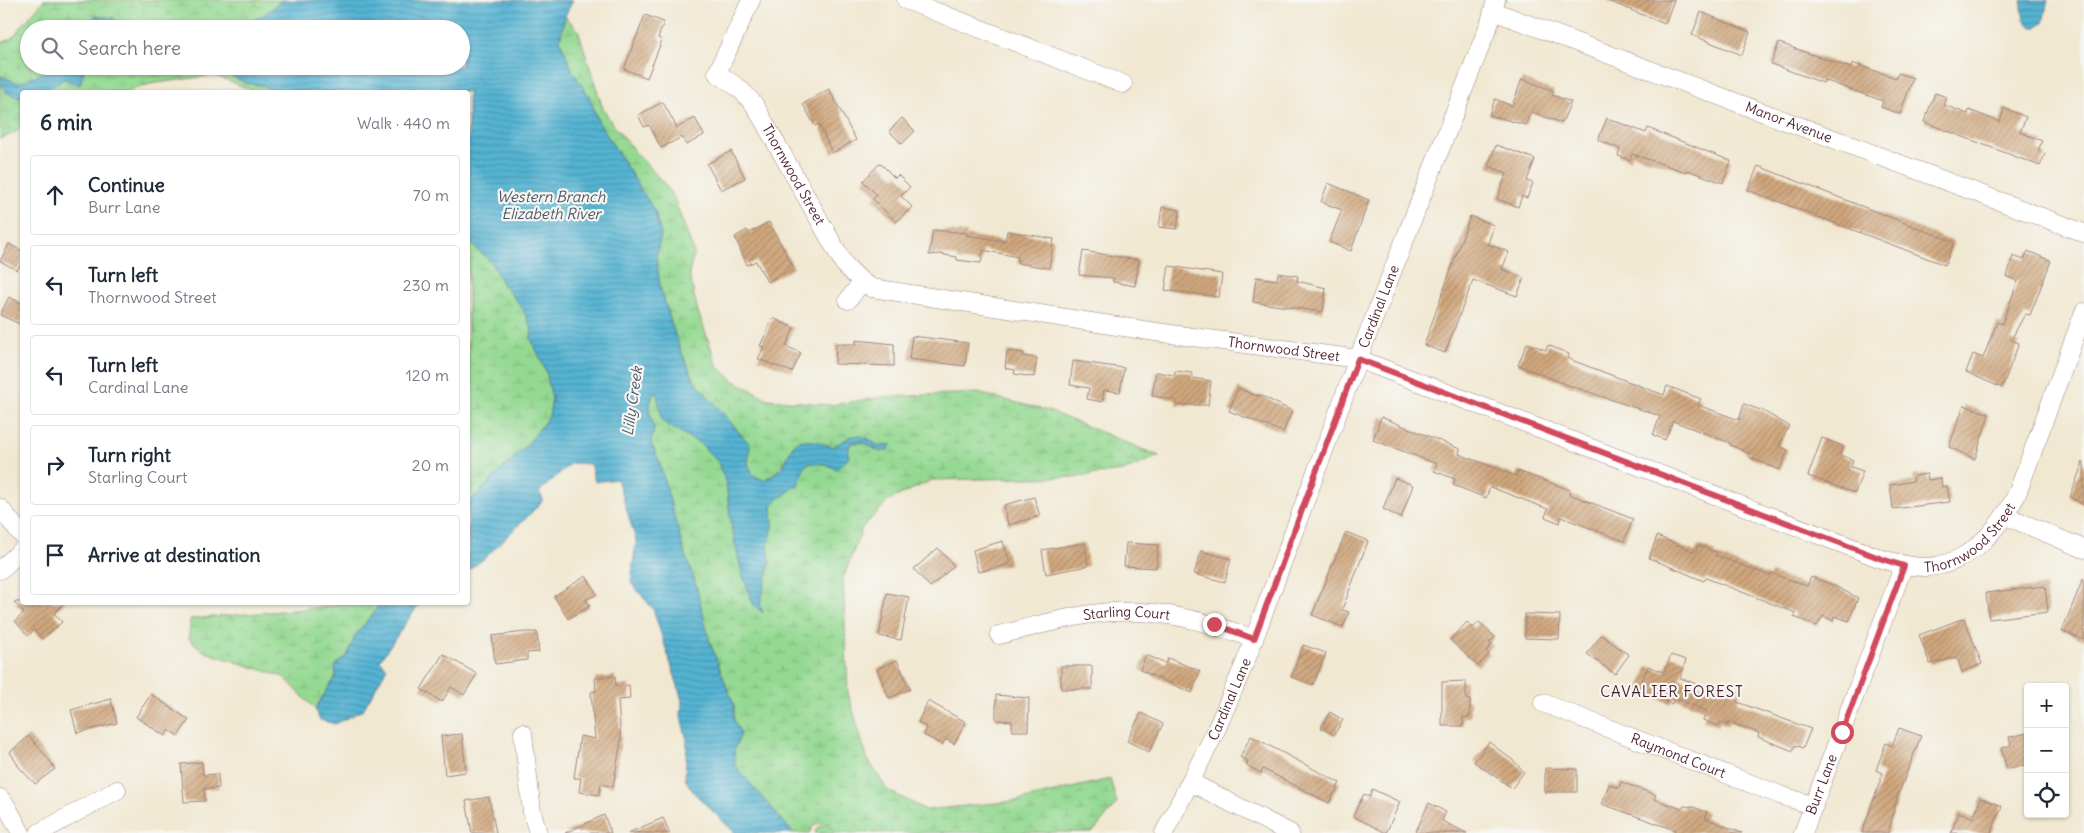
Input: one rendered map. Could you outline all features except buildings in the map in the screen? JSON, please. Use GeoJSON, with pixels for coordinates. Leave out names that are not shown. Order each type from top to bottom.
{"type":"FeatureCollection","features":[{"type":"Feature","properties":{"kind":"street","name":"Thornwood Street"},"geometry":{"type":"LineString","coordinates":[[751,0],[717,73],[740,89],[754,104],[844,264],[862,282],[872,288],[1146,330],[1358,359],[1904,566],[1928,567],[1956,559],[1975,548],[1992,534],[2006,516],[2017,494],[2084,312]]}},
{"type":"Feature","properties":{"kind":"street"},"geometry":{"type":"LineString","coordinates":[[906,0],[1123,84]]}},
{"type":"Feature","properties":{"kind":"street","name":"Manor Avenue"},"geometry":{"type":"LineString","coordinates":[[1495,5],[2084,233]]}},
{"type":"Feature","properties":{"kind":"street","name":"Cardinal Lane"},"geometry":{"type":"LineString","coordinates":[[1164,833],[1214,734],[1254,639],[1358,359],[1495,5]]}},
{"type":"Feature","properties":{"kind":"street"},"geometry":{"type":"LineString","coordinates":[[848,300],[862,282]]}},
{"type":"Feature","properties":{"kind":"street"},"geometry":{"type":"LineString","coordinates":[[0,508],[20,533]]}},
{"type":"Feature","properties":{"kind":"street"},"geometry":{"type":"LineString","coordinates":[[2006,516],[2084,548]]}},
{"type":"Feature","properties":{"kind":"street"},"geometry":{"type":"LineString","coordinates":[[0,570],[20,552]]}},
{"type":"Feature","properties":{"kind":"street","name":"Burr Lane"},"geometry":{"type":"LineString","coordinates":[[1803,833],[1904,566]]}},
{"type":"Feature","properties":{"kind":"street","name":"Starling Court"},"geometry":{"type":"LineString","coordinates":[[998,636],[1090,614],[1146,612],[1180,616],[1214,624],[1254,639]]}},
{"type":"Feature","properties":{"kind":"street","name":"Raymond Court"},"geometry":{"type":"LineString","coordinates":[[1543,704],[1780,795],[1814,806]]}},
{"type":"Feature","properties":{"kind":"street"},"geometry":{"type":"LineString","coordinates":[[523,733],[532,812],[538,833]]}},
{"type":"Feature","properties":{"kind":"street"},"geometry":{"type":"LineString","coordinates":[[1190,782],[1290,833]]}},
{"type":"Feature","properties":{"kind":"street"},"geometry":{"type":"LineString","coordinates":[[39,833],[117,790]]}},
{"type":"Feature","properties":{"kind":"street"},"geometry":{"type":"LineString","coordinates":[[0,798],[21,833]]}},
{"type":"Feature","properties":{"kind":"green space"},"geometry":{"type":"Polygon","coordinates":[[[44,0],[282,0],[272,9],[253,20],[116,20],[95,16],[91,20],[27,20],[44,0]]]}},
{"type":"Feature","properties":{"kind":"green space"},"geometry":{"type":"Polygon","coordinates":[[[565,16],[578,30],[602,106],[611,122],[663,182],[674,198],[694,253],[689,274],[698,312],[718,367],[733,380],[768,399],[831,405],[883,397],[978,393],[1049,411],[1159,456],[1123,471],[1072,477],[932,480],[889,500],[862,528],[843,579],[848,693],[867,758],[887,790],[926,810],[1016,801],[1110,779],[1117,803],[1093,832],[815,833],[817,828],[830,823],[815,824],[809,833],[793,833],[735,766],[734,750],[740,734],[734,720],[734,705],[710,643],[696,585],[684,552],[659,461],[651,443],[654,429],[649,407],[653,394],[657,393],[662,420],[701,444],[718,462],[726,483],[732,530],[742,573],[753,604],[762,612],[760,605],[770,563],[768,545],[773,527],[772,506],[775,501],[799,484],[803,469],[808,463],[825,464],[837,469],[848,452],[850,444],[854,442],[862,443],[880,452],[891,445],[880,447],[868,438],[851,436],[833,447],[813,441],[794,445],[778,470],[763,480],[754,476],[748,465],[750,445],[694,380],[678,344],[660,287],[656,256],[661,235],[655,212],[598,121],[589,96],[573,72],[560,40],[565,16]]]}},
{"type":"Feature","properties":{"kind":"green space"},"geometry":{"type":"Polygon","coordinates":[[[20,28],[20,75],[38,75],[18,83],[0,76],[0,44],[12,38],[20,28]]]}},
{"type":"Feature","properties":{"kind":"green space"},"geometry":{"type":"Polygon","coordinates":[[[82,75],[214,75],[150,84],[132,90],[47,90],[64,79],[79,84],[82,75]]]}},
{"type":"Feature","properties":{"kind":"green space"},"geometry":{"type":"Polygon","coordinates":[[[214,75],[229,75],[246,83],[264,86],[271,90],[252,90],[214,75]]]}},
{"type":"Feature","properties":{"kind":"green space"},"geometry":{"type":"Polygon","coordinates":[[[0,84],[15,96],[20,96],[20,130],[0,139],[0,84]]]}},
{"type":"Feature","properties":{"kind":"green space"},"geometry":{"type":"Polygon","coordinates":[[[470,243],[491,262],[502,283],[523,309],[532,329],[531,339],[546,371],[552,399],[549,416],[528,444],[470,501],[470,243]]]}},
{"type":"Feature","properties":{"kind":"green space"},"geometry":{"type":"Polygon","coordinates":[[[334,605],[379,605],[355,636],[347,656],[335,666],[336,676],[315,709],[284,677],[205,652],[189,639],[190,619],[334,605]]]}},
{"type":"Feature","properties":{"kind":"water","name":"Western Branch Elizabeth River"},"geometry":{"type":"Polygon","coordinates":[[[282,0],[573,0],[565,16],[560,40],[573,72],[589,96],[598,121],[655,212],[661,235],[656,256],[660,287],[678,344],[694,380],[750,445],[748,464],[754,476],[763,480],[771,476],[782,467],[793,445],[803,440],[833,447],[852,437],[861,436],[880,447],[891,444],[888,450],[880,452],[862,443],[854,442],[850,444],[849,458],[837,469],[825,464],[808,463],[803,469],[799,484],[775,501],[772,506],[773,527],[768,545],[770,563],[760,605],[763,613],[753,604],[742,573],[732,530],[726,483],[718,462],[701,444],[662,420],[657,393],[653,394],[649,407],[654,429],[651,443],[659,461],[684,552],[696,585],[710,643],[734,705],[734,720],[741,734],[734,750],[735,766],[793,833],[735,833],[694,793],[685,779],[687,740],[681,717],[682,701],[653,609],[631,583],[636,540],[617,479],[595,482],[590,464],[571,463],[539,492],[543,499],[540,504],[486,557],[470,569],[470,501],[528,444],[549,416],[552,399],[546,371],[531,339],[532,329],[523,309],[502,283],[491,262],[470,243],[470,90],[271,90],[264,86],[246,83],[229,75],[470,75],[470,20],[254,20],[271,10],[282,0]]]}},
{"type":"Feature","properties":{"kind":"water"},"geometry":{"type":"Polygon","coordinates":[[[2021,0],[2048,0],[2043,23],[2037,27],[2032,27],[2024,20],[2021,0]]]}},
{"type":"Feature","properties":{"kind":"water"},"geometry":{"type":"Polygon","coordinates":[[[95,16],[116,20],[91,20],[95,16]]]}},
{"type":"Feature","properties":{"kind":"water"},"geometry":{"type":"Polygon","coordinates":[[[38,75],[83,75],[80,85],[64,79],[47,90],[20,90],[20,96],[6,91],[0,76],[18,83],[38,75]]]}},
{"type":"Feature","properties":{"kind":"water"},"geometry":{"type":"Polygon","coordinates":[[[379,605],[419,605],[380,660],[387,668],[363,710],[335,724],[320,720],[315,709],[336,676],[335,666],[347,656],[355,636],[379,605]]]}},
{"type":"Feature","properties":{"kind":"district","name":"CAVALIER FOREST"},"geometry":{"type":"Point","coordinates":[1672,691]}},
{"type":"Feature","properties":{"kind":"route"},"geometry":{"type":"LineString","coordinates":[[1214,624],[1254,639],[1358,359],[1904,566],[1842,732]]}},
{"type":"Feature","properties":{"kind":"water label","name":"Lilly Creek"},"geometry":{"type":"Point","coordinates":[632,401]}}]}
